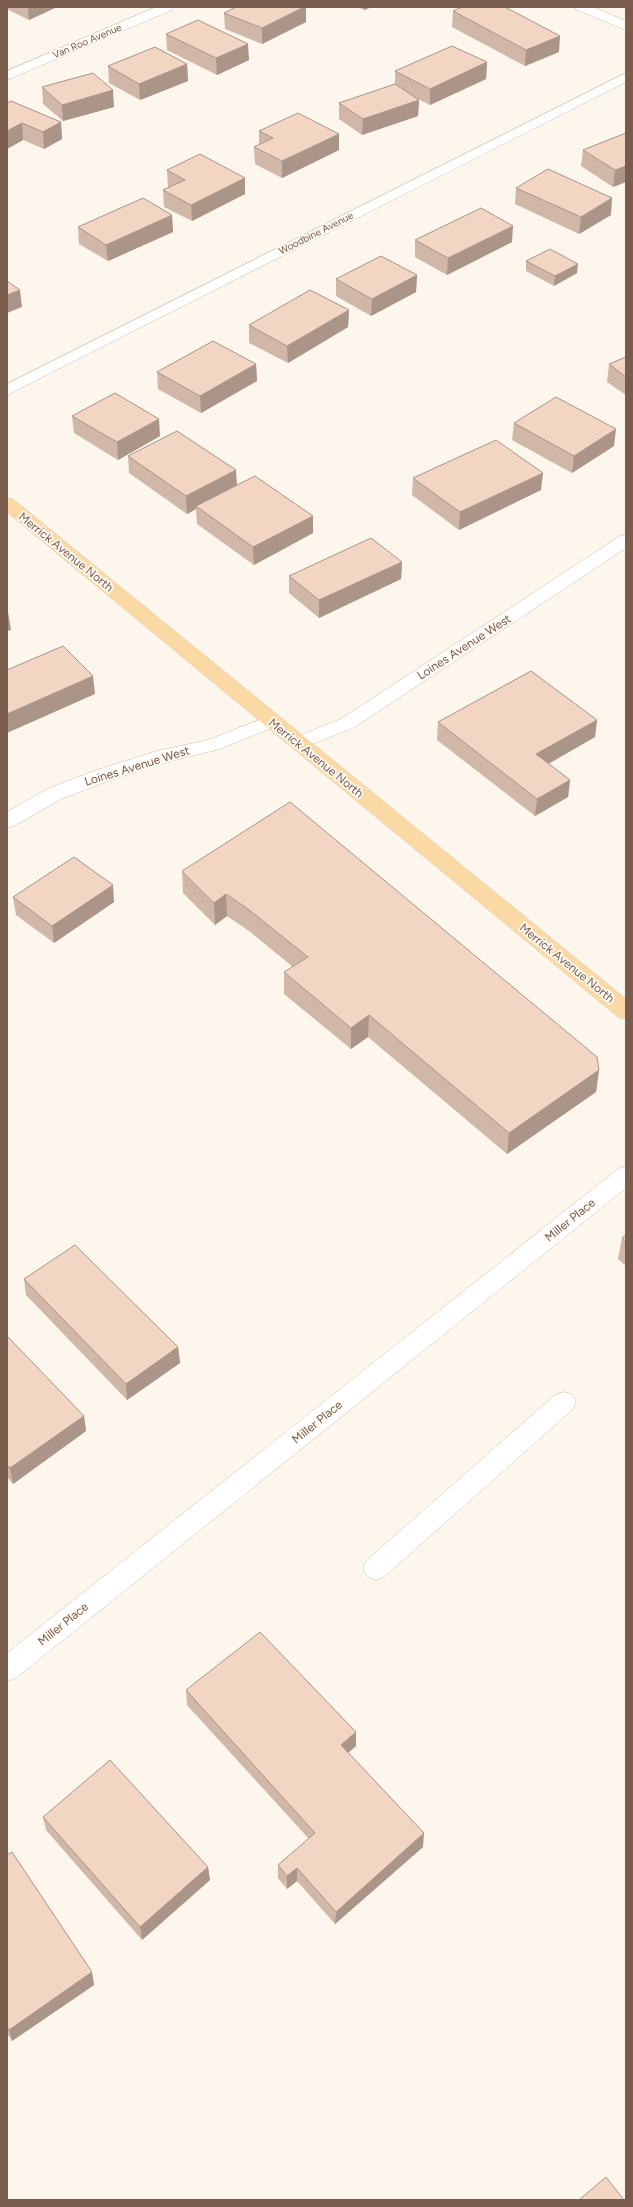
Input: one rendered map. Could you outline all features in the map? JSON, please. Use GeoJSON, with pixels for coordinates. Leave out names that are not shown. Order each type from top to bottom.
{"type":"FeatureCollection","features":[{"type":"Feature","properties":{"kind":"main road","name":"Merrick Avenue North"},"geometry":{"type":"LineString","coordinates":[[7,503],[626,1011]]}},
{"type":"Feature","properties":{"kind":"street","name":"Van Roo Avenue"},"geometry":{"type":"LineString","coordinates":[[7,76],[167,7]]}},
{"type":"Feature","properties":{"kind":"street"},"geometry":{"type":"LineString","coordinates":[[582,7],[626,26]]}},
{"type":"Feature","properties":{"kind":"street","name":"Woodbine Avenue"},"geometry":{"type":"LineString","coordinates":[[7,390],[626,77]]}},
{"type":"Feature","properties":{"kind":"street","name":"Loines Avenue West"},"geometry":{"type":"LineString","coordinates":[[298,743],[348,723],[626,540]]}},
{"type":"Feature","properties":{"kind":"street","name":"Loines Avenue West"},"geometry":{"type":"LineString","coordinates":[[7,821],[54,794],[100,776],[164,756],[213,744],[272,721]]}},
{"type":"Feature","properties":{"kind":"street","name":"Miller Place"},"geometry":{"type":"LineString","coordinates":[[7,1669],[626,1175]]}},
{"type":"Feature","properties":{"kind":"street"},"geometry":{"type":"LineString","coordinates":[[376,1568],[564,1402]]}},
{"type":"Feature","properties":{"kind":"building"},"geometry":{"type":"Polygon","coordinates":[[[236,7],[304,7],[262,28],[224,13],[236,7]]]}},
{"type":"Feature","properties":{"kind":"building"},"geometry":{"type":"Polygon","coordinates":[[[462,7],[505,7],[560,36],[526,50],[453,11],[462,7]]]}},
{"type":"Feature","properties":{"kind":"building"},"geometry":{"type":"Polygon","coordinates":[[[198,20],[248,44],[216,58],[166,34],[198,20]]]}},
{"type":"Feature","properties":{"kind":"building"},"geometry":{"type":"Polygon","coordinates":[[[452,46],[487,62],[430,89],[395,71],[452,46]]]}},
{"type":"Feature","properties":{"kind":"building"},"geometry":{"type":"Polygon","coordinates":[[[155,47],[187,64],[139,84],[108,66],[155,47]]]}},
{"type":"Feature","properties":{"kind":"building"},"geometry":{"type":"Polygon","coordinates":[[[93,73],[113,90],[62,105],[42,87],[93,73]]]}},
{"type":"Feature","properties":{"kind":"building"},"geometry":{"type":"Polygon","coordinates":[[[395,84],[419,100],[363,119],[339,103],[395,84]]]}},
{"type":"Feature","properties":{"kind":"building"},"geometry":{"type":"Polygon","coordinates":[[[11,101],[61,122],[43,132],[22,123],[7,131],[7,103],[11,101]]]}},
{"type":"Feature","properties":{"kind":"building"},"geometry":{"type":"Polygon","coordinates":[[[298,113],[339,134],[282,161],[254,147],[273,138],[259,131],[298,113]]]}},
{"type":"Feature","properties":{"kind":"building"},"geometry":{"type":"Polygon","coordinates":[[[626,133],[626,166],[615,170],[583,150],[626,133]]]}},
{"type":"Feature","properties":{"kind":"building"},"geometry":{"type":"Polygon","coordinates":[[[200,154],[245,178],[191,205],[163,190],[185,180],[167,170],[200,154]]]}},
{"type":"Feature","properties":{"kind":"building"},"geometry":{"type":"Polygon","coordinates":[[[548,169],[612,198],[581,217],[516,188],[548,169]]]}},
{"type":"Feature","properties":{"kind":"building"},"geometry":{"type":"Polygon","coordinates":[[[143,198],[172,215],[106,245],[78,227],[143,198]]]}},
{"type":"Feature","properties":{"kind":"building"},"geometry":{"type":"Polygon","coordinates":[[[481,208],[513,226],[448,258],[415,240],[481,208]]]}},
{"type":"Feature","properties":{"kind":"building"},"geometry":{"type":"Polygon","coordinates":[[[550,249],[578,264],[555,276],[526,261],[550,249]]]}},
{"type":"Feature","properties":{"kind":"building"},"geometry":{"type":"Polygon","coordinates":[[[381,256],[417,275],[372,299],[336,279],[381,256]]]}},
{"type":"Feature","properties":{"kind":"building"},"geometry":{"type":"Polygon","coordinates":[[[7,281],[20,290],[7,295],[7,281]]]}},
{"type":"Feature","properties":{"kind":"building"},"geometry":{"type":"Polygon","coordinates":[[[310,290],[349,310],[287,346],[249,325],[310,290]]]}},
{"type":"Feature","properties":{"kind":"building"},"geometry":{"type":"Polygon","coordinates":[[[213,341],[256,364],[200,396],[157,372],[213,341]]]}},
{"type":"Feature","properties":{"kind":"building"},"geometry":{"type":"Polygon","coordinates":[[[626,357],[626,377],[609,364],[626,357]]]}},
{"type":"Feature","properties":{"kind":"building"},"geometry":{"type":"Polygon","coordinates":[[[115,393],[159,419],[117,442],[72,416],[115,393]]]}},
{"type":"Feature","properties":{"kind":"building"},"geometry":{"type":"Polygon","coordinates":[[[556,397],[616,429],[574,456],[514,423],[556,397]]]}},
{"type":"Feature","properties":{"kind":"building"},"geometry":{"type":"Polygon","coordinates":[[[177,431],[236,470],[186,496],[128,456],[177,431]]]}},
{"type":"Feature","properties":{"kind":"building"},"geometry":{"type":"Polygon","coordinates":[[[496,440],[543,473],[460,512],[413,478],[496,440]]]}},
{"type":"Feature","properties":{"kind":"building"},"geometry":{"type":"Polygon","coordinates":[[[255,476],[313,516],[253,547],[196,506],[255,476]]]}},
{"type":"Feature","properties":{"kind":"building"},"geometry":{"type":"Polygon","coordinates":[[[371,538],[402,562],[319,600],[289,576],[371,538]]]}},
{"type":"Feature","properties":{"kind":"building"},"geometry":{"type":"Polygon","coordinates":[[[63,646],[93,676],[7,714],[7,670],[63,646]]]}},
{"type":"Feature","properties":{"kind":"building"},"geometry":{"type":"Polygon","coordinates":[[[531,671],[597,720],[536,754],[570,780],[537,799],[438,722],[531,671]]]}},
{"type":"Feature","properties":{"kind":"building"},"geometry":{"type":"Polygon","coordinates":[[[290,802],[597,1057],[599,1070],[509,1133],[369,1015],[351,1028],[284,972],[308,957],[248,909],[226,894],[214,903],[182,871],[290,802]]]}},
{"type":"Feature","properties":{"kind":"building"},"geometry":{"type":"Polygon","coordinates":[[[74,857],[113,885],[52,926],[13,897],[74,857]]]}},
{"type":"Feature","properties":{"kind":"building"},"geometry":{"type":"Polygon","coordinates":[[[626,1235],[626,1242],[622,1238],[626,1235]]]}},
{"type":"Feature","properties":{"kind":"building"},"geometry":{"type":"Polygon","coordinates":[[[75,1245],[178,1347],[126,1384],[24,1279],[75,1245]]]}},
{"type":"Feature","properties":{"kind":"building"},"geometry":{"type":"Polygon","coordinates":[[[7,1337],[84,1416],[10,1468],[7,1465],[7,1337]]]}},
{"type":"Feature","properties":{"kind":"building"},"geometry":{"type":"Polygon","coordinates":[[[260,1632],[356,1732],[341,1745],[424,1833],[336,1912],[297,1868],[287,1876],[278,1865],[315,1833],[186,1690],[260,1632]]]}},
{"type":"Feature","properties":{"kind":"building"},"geometry":{"type":"Polygon","coordinates":[[[110,1760],[208,1867],[140,1927],[43,1817],[110,1760]]]}},
{"type":"Feature","properties":{"kind":"building"},"geometry":{"type":"Polygon","coordinates":[[[12,1852],[92,1972],[9,2030],[7,2027],[7,1855],[12,1852]]]}},
{"type":"Feature","properties":{"kind":"building"},"geometry":{"type":"Polygon","coordinates":[[[606,2177],[624,2200],[579,2200],[606,2177]]]}}]}
